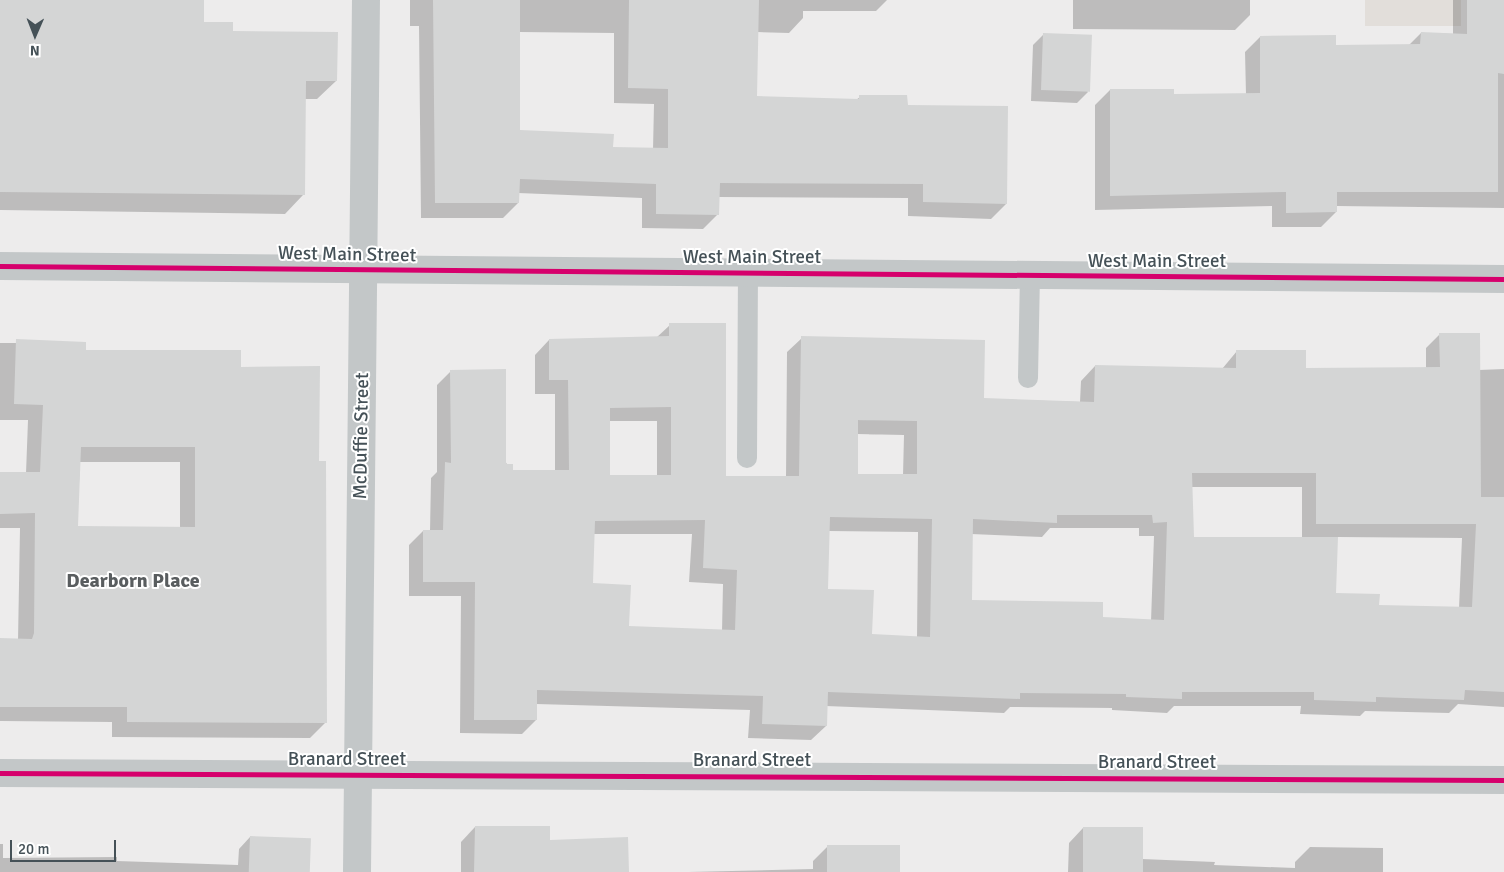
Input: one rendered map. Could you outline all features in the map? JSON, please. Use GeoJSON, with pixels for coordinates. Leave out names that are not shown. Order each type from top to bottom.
{"type":"FeatureCollection","features":[{"type":"Feature","properties":{"kind":"street","name":"McDuffie Street"},"geometry":{"type":"LineString","coordinates":[[357,872],[365,270],[366,0]]}},
{"type":"Feature","properties":{"kind":"street","name":"West Main Street"},"geometry":{"type":"LineString","coordinates":[[0,266],[1504,279]]}},
{"type":"Feature","properties":{"kind":"street","name":"Branard Street"},"geometry":{"type":"LineString","coordinates":[[0,773],[1504,780]]}},
{"type":"Feature","properties":{"kind":"lane"},"geometry":{"type":"LineString","coordinates":[[747,458],[748,273]]}},
{"type":"Feature","properties":{"kind":"lane"},"geometry":{"type":"LineString","coordinates":[[1028,378],[1030,276]]}},
{"type":"Feature","properties":{"kind":"shaded area"},"geometry":{"type":"Polygon","coordinates":[[[1365,0],[1461,0],[1461,26],[1365,26],[1365,0]]]}},
{"type":"Feature","properties":{"kind":"building"},"geometry":{"type":"Polygon","coordinates":[[[0,0],[204,0],[204,22],[233,22],[233,31],[338,32],[337,81],[306,81],[305,195],[0,192],[0,0]]]}},
{"type":"Feature","properties":{"kind":"building"},"geometry":{"type":"Polygon","coordinates":[[[433,0],[520,0],[520,130],[614,134],[613,147],[668,148],[668,89],[628,88],[629,0],[759,0],[757,96],[859,99],[859,95],[907,95],[908,105],[1008,106],[1007,204],[923,202],[923,184],[720,183],[719,215],[656,214],[656,184],[520,179],[519,203],[435,203],[433,0]]]}},
{"type":"Feature","properties":{"kind":"building"},"geometry":{"type":"Polygon","coordinates":[[[1467,0],[1504,0],[1504,74],[1498,73],[1498,192],[1337,192],[1337,212],[1286,213],[1286,192],[1110,196],[1110,89],[1174,89],[1174,94],[1260,93],[1260,36],[1336,35],[1336,45],[1420,44],[1421,32],[1467,34],[1467,0]]]}},
{"type":"Feature","properties":{"kind":"building"},"geometry":{"type":"Polygon","coordinates":[[[1043,33],[1092,35],[1090,92],[1041,90],[1043,33]]]}},
{"type":"Feature","properties":{"kind":"building"},"geometry":{"type":"Polygon","coordinates":[[[669,323],[726,323],[726,476],[799,476],[801,336],[985,340],[984,398],[1094,402],[1095,365],[1236,368],[1236,350],[1306,350],[1306,368],[1440,367],[1439,333],[1480,333],[1481,497],[1504,497],[1504,692],[1465,690],[1464,700],[1376,697],[1376,702],[1314,700],[1314,692],[1182,692],[1182,699],[1126,697],[1126,694],[1020,693],[1020,699],[828,692],[827,726],[762,724],[763,696],[537,690],[537,720],[474,720],[475,582],[423,582],[423,530],[443,530],[445,462],[451,463],[450,370],[506,369],[506,464],[513,464],[513,470],[569,470],[568,380],[549,380],[549,339],[669,336],[669,323]],[[671,407],[610,408],[610,475],[671,475],[671,407]],[[858,420],[858,474],[917,474],[917,421],[858,420]],[[1192,473],[1194,537],[1338,537],[1336,593],[1380,594],[1379,605],[1472,607],[1476,524],[1316,524],[1316,473],[1192,473]],[[1057,515],[1057,523],[973,519],[972,600],[1103,602],[1103,617],[1164,620],[1167,522],[1153,523],[1152,515],[1057,515]],[[830,517],[828,589],[874,590],[872,634],[930,637],[932,519],[830,517]],[[705,520],[595,521],[593,583],[631,585],[629,626],[735,630],[737,570],[703,568],[705,520]]]}},
{"type":"Feature","properties":{"kind":"building"},"geometry":{"type":"Polygon","coordinates":[[[16,339],[86,342],[86,350],[241,350],[241,367],[320,366],[319,461],[326,461],[327,723],[127,722],[127,707],[0,707],[0,638],[32,639],[34,633],[35,513],[0,514],[0,472],[40,472],[43,405],[14,404],[16,339]],[[81,447],[78,526],[195,527],[195,447],[81,447]]]}},
{"type":"Feature","properties":{"kind":"building"},"geometry":{"type":"Polygon","coordinates":[[[475,826],[550,826],[550,840],[628,837],[629,872],[474,872],[475,826]]]}},
{"type":"Feature","properties":{"kind":"building"},"geometry":{"type":"Polygon","coordinates":[[[1083,827],[1143,827],[1143,872],[1083,872],[1083,827]]]}},
{"type":"Feature","properties":{"kind":"building"},"geometry":{"type":"Polygon","coordinates":[[[250,836],[311,838],[310,872],[249,872],[250,836]]]}},
{"type":"Feature","properties":{"kind":"building"},"geometry":{"type":"Polygon","coordinates":[[[827,845],[900,845],[900,872],[827,872],[827,845]]]}},
{"type":"Feature","properties":{"kind":"cycle path"},"geometry":{"type":"LineString","coordinates":[[0,266],[1504,279]]}},
{"type":"Feature","properties":{"kind":"cycle path"},"geometry":{"type":"LineString","coordinates":[[0,773],[1504,780]]}},
{"type":"Feature","properties":{"kind":"district","name":"Dearborn Place"},"geometry":{"type":"Point","coordinates":[133,580]}}]}
